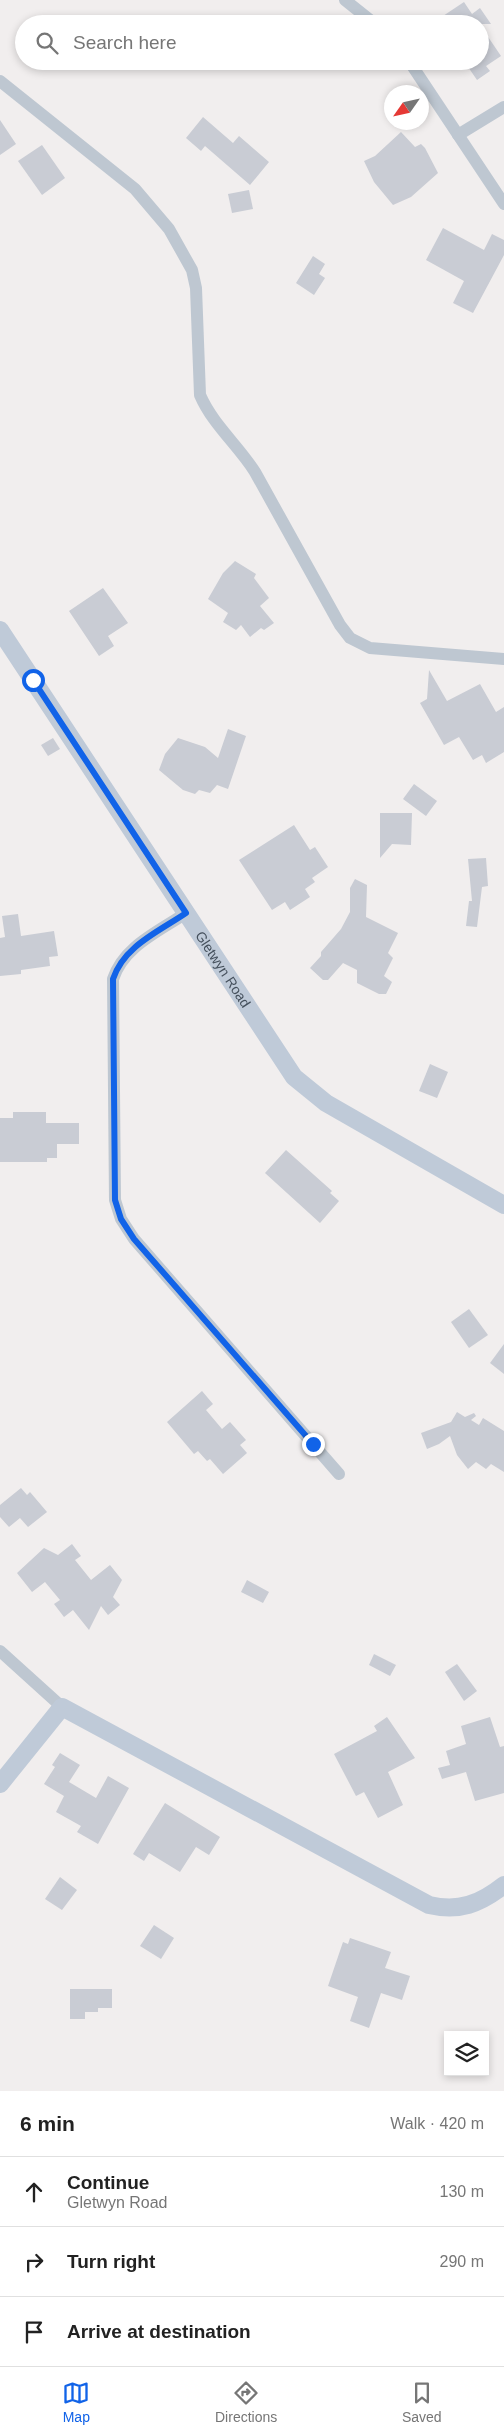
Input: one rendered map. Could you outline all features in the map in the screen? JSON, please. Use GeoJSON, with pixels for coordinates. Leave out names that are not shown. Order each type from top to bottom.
{"type":"FeatureCollection","features":[{"type":"Feature","properties":{"kind":"street"},"geometry":{"type":"LineString","coordinates":[[345,0],[364,15]]}},
{"type":"Feature","properties":{"kind":"street"},"geometry":{"type":"LineString","coordinates":[[416,70],[504,204]]}},
{"type":"Feature","properties":{"kind":"street"},"geometry":{"type":"LineString","coordinates":[[0,81],[135,189],[169,229],[192,270],[196,288],[200,396],[206,409],[243,453],[255,472],[340,625],[350,638],[370,648],[504,659]]}},
{"type":"Feature","properties":{"kind":"street"},"geometry":{"type":"LineString","coordinates":[[458,135],[504,107]]}},
{"type":"Feature","properties":{"kind":"street","name":"Gletwyn Road"},"geometry":{"type":"LineString","coordinates":[[0,630],[285,1065],[306,1089],[326,1103],[504,1205]]}},
{"type":"Feature","properties":{"kind":"street"},"geometry":{"type":"LineString","coordinates":[[186,913],[126,953],[118,965],[113,979],[115,1200],[121,1219],[134,1239],[339,1474]]}},
{"type":"Feature","properties":{"kind":"street"},"geometry":{"type":"LineString","coordinates":[[0,1651],[62,1707],[429,1905],[445,1909],[477,1904],[504,1885]]}},
{"type":"Feature","properties":{"kind":"street"},"geometry":{"type":"LineString","coordinates":[[0,1784],[62,1707]]}},
{"type":"Feature","properties":{"kind":"building"},"geometry":{"type":"Polygon","coordinates":[[[464,2],[472,14],[480,8],[485,15],[444,15],[464,2]]]}},
{"type":"Feature","properties":{"kind":"building"},"geometry":{"type":"Polygon","coordinates":[[[489,38],[501,56],[489,64],[489,38]]]}},
{"type":"Feature","properties":{"kind":"building"},"geometry":{"type":"Polygon","coordinates":[[[470,70],[490,71],[477,80],[470,70]]]}},
{"type":"Feature","properties":{"kind":"building"},"geometry":{"type":"Polygon","coordinates":[[[203,117],[233,143],[239,136],[269,162],[250,185],[205,146],[201,151],[186,138],[203,117]]]}},
{"type":"Feature","properties":{"kind":"building"},"geometry":{"type":"Polygon","coordinates":[[[0,120],[16,144],[0,155],[0,120]]]}},
{"type":"Feature","properties":{"kind":"building"},"geometry":{"type":"Polygon","coordinates":[[[401,132],[415,147],[421,144],[425,148],[438,173],[411,197],[393,205],[374,182],[364,161],[375,156],[401,132]]]}},
{"type":"Feature","properties":{"kind":"building"},"geometry":{"type":"Polygon","coordinates":[[[42,145],[65,178],[42,195],[18,161],[42,145]]]}},
{"type":"Feature","properties":{"kind":"building"},"geometry":{"type":"Polygon","coordinates":[[[249,190],[253,209],[232,213],[228,194],[249,190]]]}},
{"type":"Feature","properties":{"kind":"building"},"geometry":{"type":"Polygon","coordinates":[[[443,228],[484,250],[492,234],[504,240],[504,255],[473,313],[453,303],[464,281],[426,260],[443,228]]]}},
{"type":"Feature","properties":{"kind":"building"},"geometry":{"type":"Polygon","coordinates":[[[313,256],[325,264],[319,274],[325,278],[314,295],[296,283],[313,256]]]}},
{"type":"Feature","properties":{"kind":"building"},"geometry":{"type":"Polygon","coordinates":[[[235,561],[256,574],[254,578],[269,598],[260,606],[274,623],[264,630],[261,628],[250,637],[241,625],[236,630],[223,622],[228,613],[208,599],[223,573],[235,561]]]}},
{"type":"Feature","properties":{"kind":"building"},"geometry":{"type":"Polygon","coordinates":[[[103,588],[128,623],[108,636],[114,646],[99,656],[69,611],[103,588]]]}},
{"type":"Feature","properties":{"kind":"building"},"geometry":{"type":"Polygon","coordinates":[[[429,670],[447,701],[480,684],[496,712],[504,707],[504,752],[486,763],[482,755],[473,760],[459,737],[444,745],[420,703],[427,699],[429,670]]]}},
{"type":"Feature","properties":{"kind":"building"},"geometry":{"type":"Polygon","coordinates":[[[228,729],[246,736],[228,789],[217,785],[210,793],[199,790],[195,794],[183,790],[159,770],[165,754],[178,738],[205,747],[218,758],[228,729]]]}},
{"type":"Feature","properties":{"kind":"building"},"geometry":{"type":"Polygon","coordinates":[[[53,738],[60,749],[48,756],[41,745],[53,738]]]}},
{"type":"Feature","properties":{"kind":"building"},"geometry":{"type":"Polygon","coordinates":[[[414,784],[437,801],[426,816],[403,799],[414,784]]]}},
{"type":"Feature","properties":{"kind":"building"},"geometry":{"type":"Polygon","coordinates":[[[380,813],[412,813],[411,845],[392,844],[380,858],[380,813]]]}},
{"type":"Feature","properties":{"kind":"building"},"geometry":{"type":"Polygon","coordinates":[[[294,825],[310,850],[315,847],[328,867],[312,878],[315,882],[305,889],[310,897],[290,910],[285,902],[272,910],[239,860],[294,825]]]}},
{"type":"Feature","properties":{"kind":"building"},"geometry":{"type":"Polygon","coordinates":[[[486,858],[488,886],[482,887],[477,927],[466,926],[469,901],[472,901],[468,859],[486,858]]]}},
{"type":"Feature","properties":{"kind":"building"},"geometry":{"type":"Polygon","coordinates":[[[355,879],[367,885],[366,917],[398,933],[388,953],[393,958],[384,976],[392,982],[386,994],[379,994],[357,983],[357,970],[343,963],[328,980],[323,980],[310,968],[341,929],[350,912],[350,888],[355,879]]]}},
{"type":"Feature","properties":{"kind":"building"},"geometry":{"type":"Polygon","coordinates":[[[18,914],[21,936],[54,931],[58,956],[49,957],[50,966],[21,970],[21,974],[0,976],[0,938],[5,937],[2,916],[18,914]]]}},
{"type":"Feature","properties":{"kind":"building"},"geometry":{"type":"Polygon","coordinates":[[[430,1064],[448,1072],[437,1098],[419,1091],[430,1064]]]}},
{"type":"Feature","properties":{"kind":"building"},"geometry":{"type":"Polygon","coordinates":[[[13,1112],[46,1112],[46,1123],[79,1123],[79,1144],[57,1144],[57,1158],[47,1158],[47,1162],[0,1162],[0,1118],[13,1118],[13,1112]]]}},
{"type":"Feature","properties":{"kind":"building"},"geometry":{"type":"Polygon","coordinates":[[[286,1150],[332,1191],[330,1193],[339,1201],[320,1223],[265,1173],[286,1150]]]}},
{"type":"Feature","properties":{"kind":"building"},"geometry":{"type":"Polygon","coordinates":[[[469,1309],[488,1335],[469,1348],[451,1322],[469,1309]]]}},
{"type":"Feature","properties":{"kind":"building"},"geometry":{"type":"Polygon","coordinates":[[[504,1344],[504,1374],[490,1363],[504,1344]]]}},
{"type":"Feature","properties":{"kind":"building"},"geometry":{"type":"Polygon","coordinates":[[[202,1391],[213,1404],[206,1410],[222,1429],[230,1422],[246,1440],[240,1445],[247,1453],[223,1474],[210,1459],[207,1461],[198,1451],[194,1454],[167,1422],[202,1391]]]}},
{"type":"Feature","properties":{"kind":"building"},"geometry":{"type":"Polygon","coordinates":[[[457,1412],[465,1417],[474,1413],[476,1416],[471,1420],[479,1425],[483,1418],[504,1431],[504,1472],[491,1464],[486,1469],[476,1462],[468,1469],[457,1455],[450,1436],[439,1444],[427,1449],[421,1433],[451,1422],[457,1412]]]}},
{"type":"Feature","properties":{"kind":"building"},"geometry":{"type":"Polygon","coordinates":[[[21,1488],[27,1495],[30,1492],[47,1512],[28,1527],[20,1518],[9,1527],[0,1517],[0,1505],[21,1488]]]}},
{"type":"Feature","properties":{"kind":"building"},"geometry":{"type":"Polygon","coordinates":[[[72,1544],[81,1556],[75,1560],[91,1580],[110,1565],[122,1580],[113,1597],[120,1605],[108,1615],[101,1606],[89,1630],[73,1610],[64,1617],[54,1604],[60,1600],[45,1582],[32,1592],[17,1573],[44,1548],[58,1555],[72,1544]]]}},
{"type":"Feature","properties":{"kind":"building"},"geometry":{"type":"Polygon","coordinates":[[[247,1580],[269,1592],[263,1603],[241,1592],[247,1580]]]}},
{"type":"Feature","properties":{"kind":"building"},"geometry":{"type":"Polygon","coordinates":[[[374,1654],[396,1665],[390,1676],[369,1665],[374,1654]]]}},
{"type":"Feature","properties":{"kind":"building"},"geometry":{"type":"Polygon","coordinates":[[[457,1664],[477,1691],[464,1701],[445,1672],[457,1664]]]}},
{"type":"Feature","properties":{"kind":"building"},"geometry":{"type":"Polygon","coordinates":[[[387,1717],[415,1758],[388,1772],[403,1805],[378,1818],[364,1792],[356,1796],[334,1754],[377,1731],[374,1726],[387,1717]]]}},
{"type":"Feature","properties":{"kind":"building"},"geometry":{"type":"Polygon","coordinates":[[[490,1717],[500,1747],[504,1746],[504,1793],[475,1801],[466,1772],[442,1779],[438,1768],[450,1765],[446,1751],[466,1744],[461,1726],[490,1717]]]}},
{"type":"Feature","properties":{"kind":"building"},"geometry":{"type":"Polygon","coordinates":[[[60,1753],[80,1765],[69,1782],[96,1798],[108,1776],[129,1788],[98,1844],[77,1832],[81,1826],[56,1812],[64,1796],[44,1784],[55,1767],[52,1765],[60,1753]]]}},
{"type":"Feature","properties":{"kind":"building"},"geometry":{"type":"Polygon","coordinates":[[[165,1803],[220,1837],[209,1855],[196,1847],[180,1872],[149,1853],[144,1861],[133,1854],[165,1803]]]}},
{"type":"Feature","properties":{"kind":"building"},"geometry":{"type":"Polygon","coordinates":[[[60,1877],[77,1890],[62,1910],[45,1899],[60,1877]]]}},
{"type":"Feature","properties":{"kind":"building"},"geometry":{"type":"Polygon","coordinates":[[[154,1925],[174,1938],[161,1959],[140,1946],[154,1925]]]}},
{"type":"Feature","properties":{"kind":"building"},"geometry":{"type":"Polygon","coordinates":[[[350,1938],[391,1952],[385,1968],[410,1976],[402,2000],[381,1993],[369,2028],[350,2021],[358,1997],[328,1986],[343,1942],[348,1944],[350,1938]]]}},
{"type":"Feature","properties":{"kind":"building"},"geometry":{"type":"Polygon","coordinates":[[[70,1989],[112,1989],[112,2008],[98,2008],[98,2012],[85,2012],[85,2019],[70,2019],[70,1989]]]}},
{"type":"Feature","properties":{"kind":"route"},"geometry":{"type":"LineString","coordinates":[[33,680],[186,913],[126,953],[118,965],[113,979],[115,1200],[121,1219],[134,1239],[313,1444]]}}]}
